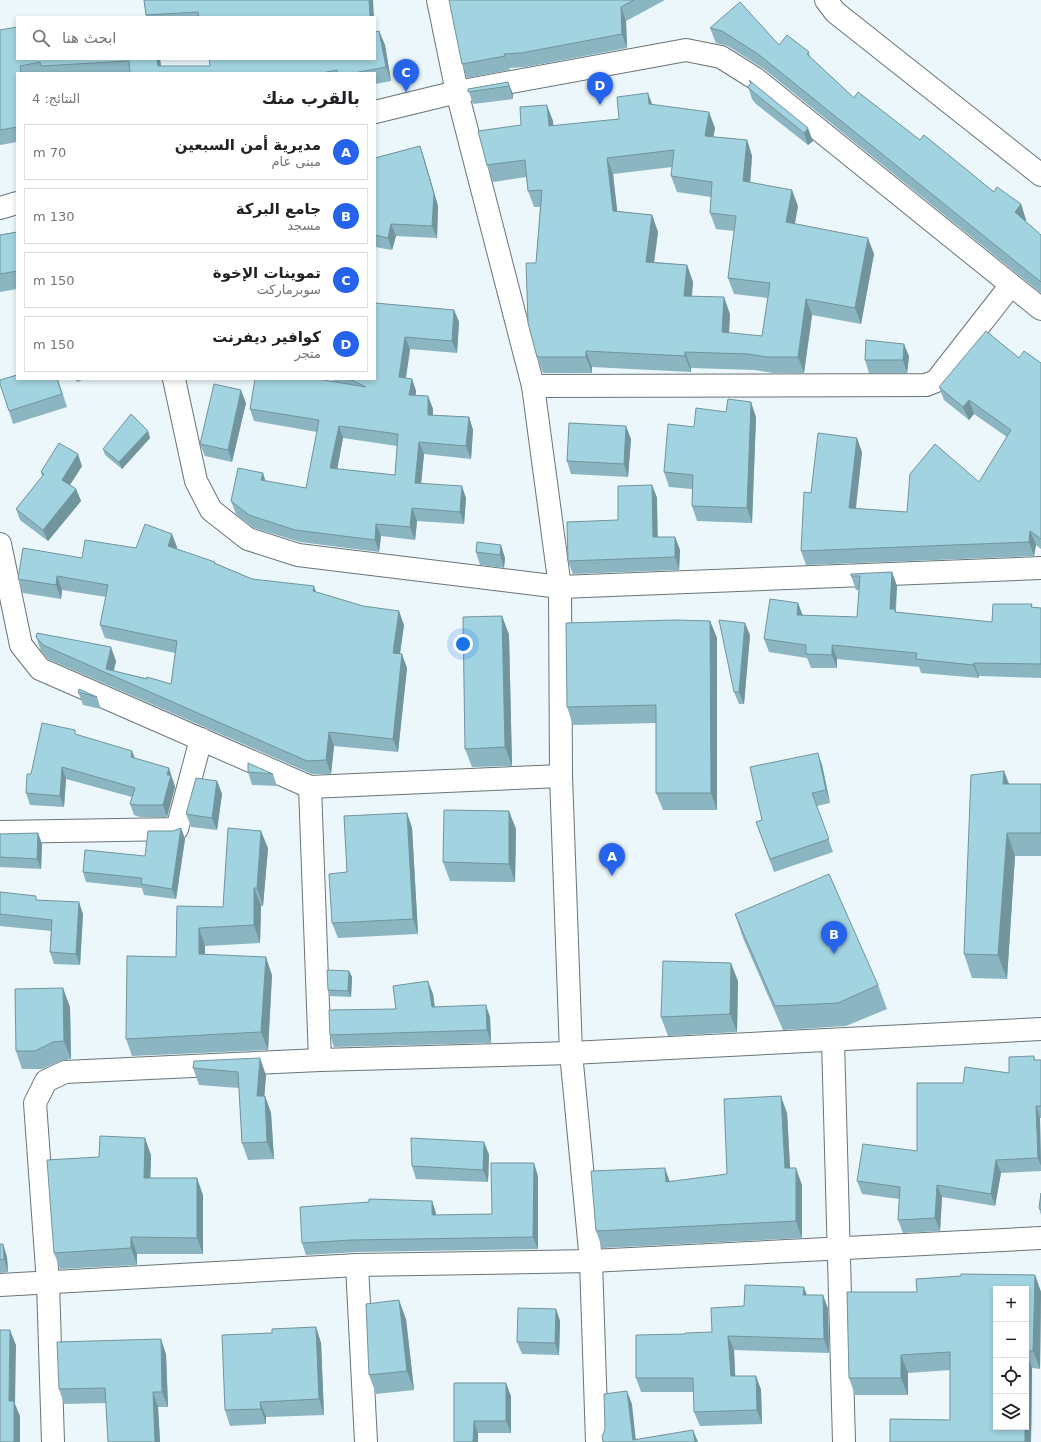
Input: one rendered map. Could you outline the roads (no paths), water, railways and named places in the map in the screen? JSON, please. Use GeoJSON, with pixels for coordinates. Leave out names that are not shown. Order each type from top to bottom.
{"type":"FeatureCollection","features":[{"type":"Feature","properties":{"kind":"street"},"geometry":{"type":"LineString","coordinates":[[438,0],[457,92],[533,386],[560,587],[561,776],[571,1053],[590,1261],[597,1442]]}},
{"type":"Feature","properties":{"kind":"street"},"geometry":{"type":"LineString","coordinates":[[826,0],[834,12],[1041,176]]}},
{"type":"Feature","properties":{"kind":"street"},"geometry":{"type":"LineString","coordinates":[[376,112],[457,92],[686,50],[721,57],[756,79],[1041,309]]}},
{"type":"Feature","properties":{"kind":"street"},"geometry":{"type":"LineString","coordinates":[[0,208],[16,203]]}},
{"type":"Feature","properties":{"kind":"street"},"geometry":{"type":"LineString","coordinates":[[533,386],[926,386],[936,381],[1011,284]]}},
{"type":"Feature","properties":{"kind":"street"},"geometry":{"type":"LineString","coordinates":[[174,380],[196,481],[211,510],[248,539],[298,555],[560,587],[1041,568]]}},
{"type":"Feature","properties":{"kind":"street"},"geometry":{"type":"LineString","coordinates":[[0,544],[21,645],[40,669],[310,787],[561,776]]}},
{"type":"Feature","properties":{"kind":"street"},"geometry":{"type":"LineString","coordinates":[[0,832],[176,829],[201,739]]}},
{"type":"Feature","properties":{"kind":"street"},"geometry":{"type":"LineString","coordinates":[[310,787],[320,1060]]}},
{"type":"Feature","properties":{"kind":"street"},"geometry":{"type":"LineString","coordinates":[[53,1442],[48,1283],[35,1103],[46,1081],[65,1072],[320,1060],[571,1053],[1041,1029]]}},
{"type":"Feature","properties":{"kind":"street"},"geometry":{"type":"LineString","coordinates":[[833,1040],[844,1442]]}},
{"type":"Feature","properties":{"kind":"street"},"geometry":{"type":"LineString","coordinates":[[0,1285],[357,1266],[590,1261],[1041,1238]]}},
{"type":"Feature","properties":{"kind":"street"},"geometry":{"type":"LineString","coordinates":[[357,1266],[366,1442]]}},
{"type":"Feature","properties":{"kind":"place","name":"تموينات الإخوة"},"geometry":{"type":"Point","coordinates":[406,92]}},
{"type":"Feature","properties":{"kind":"place","name":"كوافير ديفرنت"},"geometry":{"type":"Point","coordinates":[600,105]}},
{"type":"Feature","properties":{"kind":"place","name":"مديرية أمن السبعين"},"geometry":{"type":"Point","coordinates":[612,876]}},
{"type":"Feature","properties":{"kind":"place","name":"جامع البركة"},"geometry":{"type":"Point","coordinates":[834,954]}}]}
